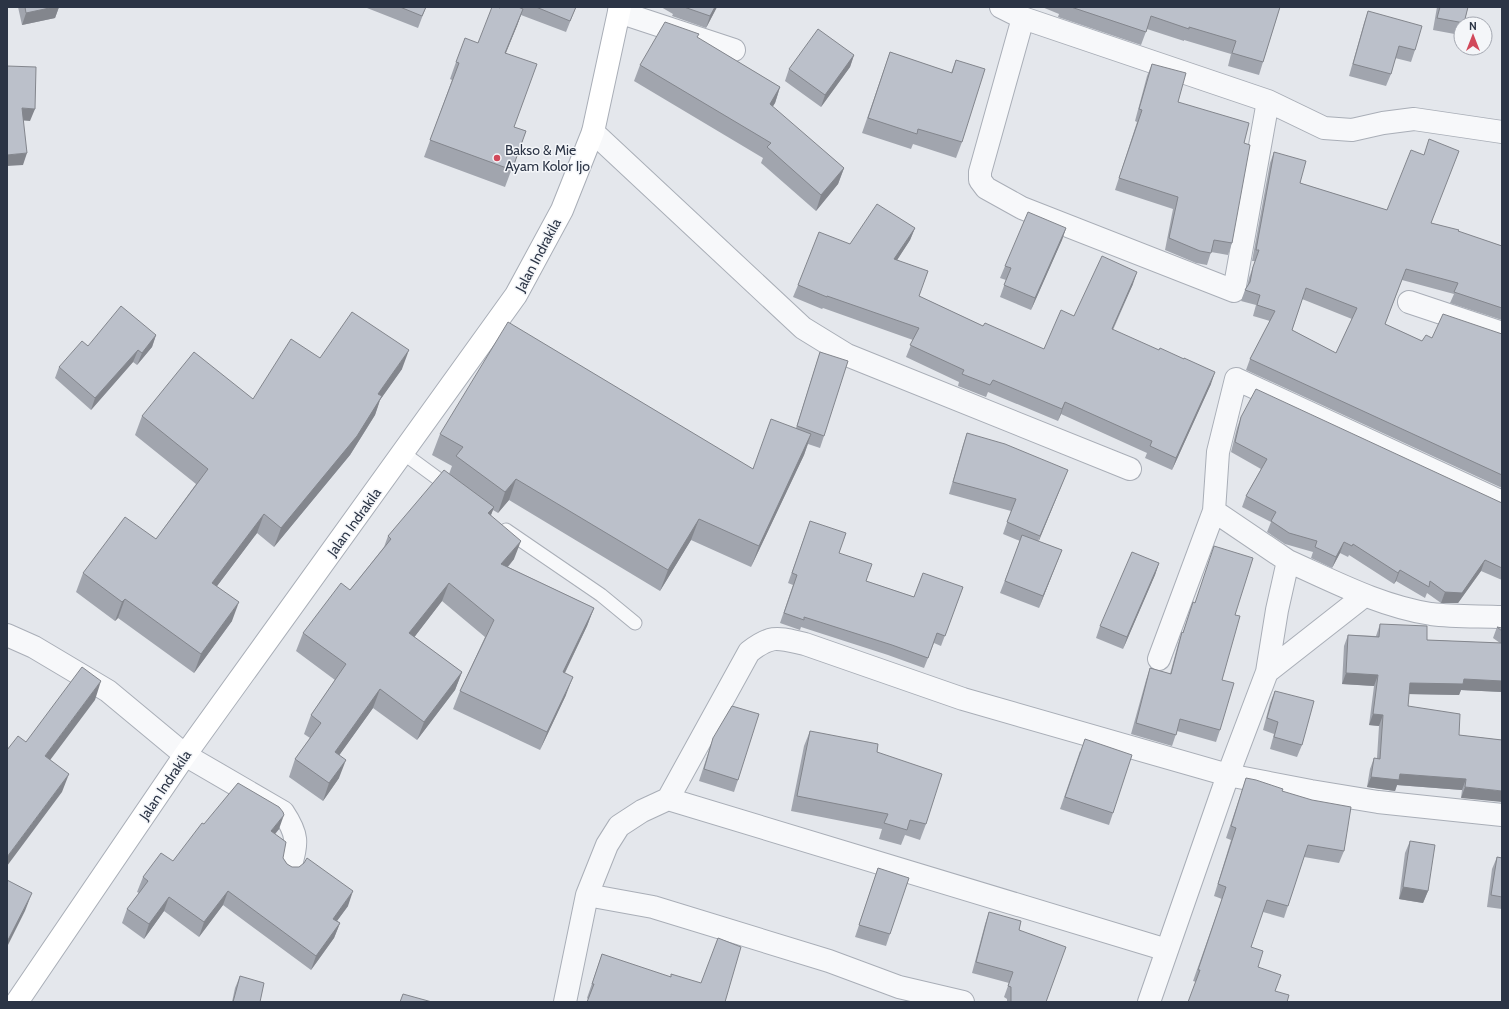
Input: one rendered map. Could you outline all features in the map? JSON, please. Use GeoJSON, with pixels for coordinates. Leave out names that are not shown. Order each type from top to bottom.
{"type":"FeatureCollection","features":[{"type":"Feature","properties":{"kind":"street"},"geometry":{"type":"LineString","coordinates":[[1000,7],[1023,18],[1268,101],[1324,128],[1352,130],[1383,123],[1414,119],[1502,132]]}},
{"type":"Feature","properties":{"kind":"street"},"geometry":{"type":"LineString","coordinates":[[620,9],[734,50]]}},
{"type":"Feature","properties":{"kind":"street","name":"Jalan Indrakila"},"geometry":{"type":"LineString","coordinates":[[17,1002],[185,755],[516,295],[562,210],[593,132],[620,9]]}},
{"type":"Feature","properties":{"kind":"street"},"geometry":{"type":"LineString","coordinates":[[1023,18],[980,172],[980,180],[986,188],[1022,208],[1234,291],[1268,101]]}},
{"type":"Feature","properties":{"kind":"street"},"geometry":{"type":"LineString","coordinates":[[593,132],[803,328],[828,344],[847,355],[1130,469]]}},
{"type":"Feature","properties":{"kind":"street"},"geometry":{"type":"LineString","coordinates":[[1409,302],[1502,333]]}},
{"type":"Feature","properties":{"kind":"street"},"geometry":{"type":"LineString","coordinates":[[1159,659],[1214,511],[1218,452],[1236,379],[1502,502]]}},
{"type":"Feature","properties":{"kind":"street"},"geometry":{"type":"LineString","coordinates":[[1214,511],[1288,561],[1364,596],[1401,608],[1433,614],[1502,617]]}},
{"type":"Feature","properties":{"kind":"street"},"geometry":{"type":"LineString","coordinates":[[1149,1002],[1228,775],[1267,672],[1277,610],[1288,561]]}},
{"type":"Feature","properties":{"kind":"street"},"geometry":{"type":"LineString","coordinates":[[1267,672],[1364,596]]}},
{"type":"Feature","properties":{"kind":"street"},"geometry":{"type":"LineString","coordinates":[[7,634],[34,647],[108,691],[185,755],[283,812],[293,827],[296,846],[290,869]]}},
{"type":"Feature","properties":{"kind":"street"},"geometry":{"type":"LineString","coordinates":[[565,1002],[587,895],[607,846],[619,826],[642,811],[668,799],[749,652],[763,641],[779,638],[805,644],[962,699],[1228,775],[1378,802],[1502,815]]}},
{"type":"Feature","properties":{"kind":"street"},"geometry":{"type":"LineString","coordinates":[[668,799],[1168,950]]}},
{"type":"Feature","properties":{"kind":"street"},"geometry":{"type":"LineString","coordinates":[[587,895],[653,907],[829,961],[899,986],[963,1002]]}},
{"type":"Feature","properties":{"kind":"lane"},"geometry":{"type":"LineString","coordinates":[[403,453],[460,496]]}},
{"type":"Feature","properties":{"kind":"lane"},"geometry":{"type":"LineString","coordinates":[[498,524],[601,595],[635,623]]}},
{"type":"Feature","properties":{"kind":"building"},"geometry":{"type":"Polygon","coordinates":[[[25,7],[54,7],[26,13],[25,7]]]}},
{"type":"Feature","properties":{"kind":"building"},"geometry":{"type":"Polygon","coordinates":[[[400,7],[426,7],[422,16],[400,7]]]}},
{"type":"Feature","properties":{"kind":"building"},"geometry":{"type":"Polygon","coordinates":[[[492,7],[518,7],[523,9],[505,53],[537,64],[514,127],[526,131],[512,170],[430,140],[459,63],[456,62],[465,38],[478,43],[492,7]]]}},
{"type":"Feature","properties":{"kind":"building"},"geometry":{"type":"Polygon","coordinates":[[[536,7],[576,7],[570,21],[536,7]]]}},
{"type":"Feature","properties":{"kind":"building"},"geometry":{"type":"Polygon","coordinates":[[[684,7],[715,7],[710,16],[684,7]]]}},
{"type":"Feature","properties":{"kind":"building"},"geometry":{"type":"Polygon","coordinates":[[[1071,7],[1280,7],[1263,62],[1232,53],[1236,41],[1189,27],[1189,29],[1151,16],[1146,32],[1071,7]]]}},
{"type":"Feature","properties":{"kind":"building"},"geometry":{"type":"Polygon","coordinates":[[[1440,7],[1468,7],[1466,16],[1453,16],[1453,21],[1437,18],[1440,7]]]}},
{"type":"Feature","properties":{"kind":"building"},"geometry":{"type":"Polygon","coordinates":[[[1368,11],[1422,26],[1415,50],[1399,46],[1391,74],[1353,64],[1368,11]]]}},
{"type":"Feature","properties":{"kind":"building"},"geometry":{"type":"Polygon","coordinates":[[[665,22],[699,34],[697,37],[780,87],[770,104],[844,168],[821,195],[767,147],[771,143],[640,65],[665,22]]]}},
{"type":"Feature","properties":{"kind":"building"},"geometry":{"type":"Polygon","coordinates":[[[818,29],[854,55],[825,95],[789,69],[818,29]]]}},
{"type":"Feature","properties":{"kind":"building"},"geometry":{"type":"Polygon","coordinates":[[[890,52],[952,73],[956,60],[985,69],[962,142],[918,129],[917,134],[868,118],[890,52]]]}},
{"type":"Feature","properties":{"kind":"building"},"geometry":{"type":"Polygon","coordinates":[[[1152,64],[1186,73],[1178,102],[1249,123],[1244,143],[1250,145],[1232,243],[1214,240],[1211,253],[1200,251],[1169,238],[1178,197],[1119,178],[1142,110],[1139,109],[1152,64]]]}},
{"type":"Feature","properties":{"kind":"building"},"geometry":{"type":"Polygon","coordinates":[[[7,66],[36,67],[35,109],[22,108],[27,153],[7,155],[7,66]]]}},
{"type":"Feature","properties":{"kind":"building"},"geometry":{"type":"Polygon","coordinates":[[[1429,139],[1459,151],[1431,223],[1459,230],[1458,231],[1502,246],[1502,308],[1454,292],[1458,283],[1406,269],[1385,324],[1422,341],[1426,335],[1432,338],[1443,314],[1502,334],[1502,475],[1250,359],[1275,311],[1257,305],[1260,295],[1245,290],[1250,282],[1259,250],[1256,250],[1274,152],[1306,161],[1300,183],[1387,210],[1411,150],[1424,155],[1429,139]],[[1306,288],[1292,330],[1336,353],[1357,308],[1306,288]]]}},
{"type":"Feature","properties":{"kind":"building"},"geometry":{"type":"Polygon","coordinates":[[[877,204],[915,228],[894,259],[928,271],[919,296],[983,326],[985,323],[1044,349],[1061,310],[1074,316],[1102,256],[1137,272],[1112,329],[1159,350],[1160,348],[1215,372],[1176,458],[1150,446],[1152,441],[1065,402],[1062,409],[993,380],[990,385],[962,374],[964,370],[910,345],[919,328],[827,297],[798,285],[819,232],[850,244],[877,204]]]}},
{"type":"Feature","properties":{"kind":"building"},"geometry":{"type":"Polygon","coordinates":[[[1028,212],[1066,228],[1035,298],[1004,285],[1011,268],[1005,266],[1028,212]]]}},
{"type":"Feature","properties":{"kind":"building"},"geometry":{"type":"Polygon","coordinates":[[[121,306],[156,335],[142,353],[138,350],[95,398],[59,367],[82,341],[88,346],[121,306]]]}},
{"type":"Feature","properties":{"kind":"building"},"geometry":{"type":"Polygon","coordinates":[[[352,312],[409,350],[378,394],[382,396],[357,436],[281,528],[264,514],[212,583],[239,602],[201,654],[125,599],[122,602],[83,573],[125,517],[156,539],[208,469],[142,416],[194,352],[253,399],[291,339],[320,358],[352,312]]]}},
{"type":"Feature","properties":{"kind":"building"},"geometry":{"type":"Polygon","coordinates":[[[508,322],[753,469],[771,419],[811,434],[759,546],[699,519],[668,570],[516,479],[505,492],[456,456],[463,447],[440,434],[508,322]]]}},
{"type":"Feature","properties":{"kind":"building"},"geometry":{"type":"Polygon","coordinates":[[[820,352],[848,361],[824,436],[797,426],[820,352]]]}},
{"type":"Feature","properties":{"kind":"building"},"geometry":{"type":"Polygon","coordinates":[[[1256,389],[1502,503],[1502,568],[1485,560],[1462,593],[1445,592],[1430,581],[1429,587],[1400,570],[1398,573],[1353,544],[1352,546],[1344,542],[1336,557],[1315,547],[1317,541],[1289,533],[1271,521],[1276,512],[1246,496],[1267,459],[1235,442],[1241,417],[1256,389]]]}},
{"type":"Feature","properties":{"kind":"building"},"geometry":{"type":"Polygon","coordinates":[[[967,433],[1005,444],[1068,470],[1040,536],[1007,522],[1016,499],[953,482],[967,433]]]}},
{"type":"Feature","properties":{"kind":"building"},"geometry":{"type":"Polygon","coordinates":[[[444,470],[494,507],[488,513],[521,541],[501,564],[594,608],[563,672],[573,677],[547,732],[460,691],[494,620],[449,583],[409,633],[462,672],[424,722],[380,689],[335,752],[346,760],[329,783],[295,759],[321,723],[311,715],[346,664],[303,633],[341,583],[350,590],[391,539],[388,536],[444,470]]]}},
{"type":"Feature","properties":{"kind":"building"},"geometry":{"type":"Polygon","coordinates":[[[810,521],[846,533],[839,553],[872,564],[866,581],[914,597],[923,573],[963,587],[945,636],[937,633],[928,658],[804,617],[804,620],[784,613],[797,575],[792,573],[810,521]]]}},
{"type":"Feature","properties":{"kind":"building"},"geometry":{"type":"Polygon","coordinates":[[[1022,535],[1062,550],[1043,596],[1005,581],[1022,535]]]}},
{"type":"Feature","properties":{"kind":"building"},"geometry":{"type":"Polygon","coordinates":[[[1214,546],[1253,558],[1235,615],[1240,616],[1222,680],[1234,683],[1220,730],[1180,719],[1176,735],[1136,723],[1150,668],[1171,674],[1182,632],[1183,633],[1193,602],[1195,603],[1214,546]]]}},
{"type":"Feature","properties":{"kind":"building"},"geometry":{"type":"Polygon","coordinates":[[[1132,552],[1159,563],[1127,637],[1100,626],[1132,552]]]}},
{"type":"Feature","properties":{"kind":"building"},"geometry":{"type":"Polygon","coordinates":[[[1380,624],[1427,626],[1427,640],[1502,643],[1502,681],[1464,679],[1463,684],[1410,683],[1408,706],[1460,714],[1459,735],[1502,740],[1502,791],[1465,787],[1466,779],[1400,774],[1399,780],[1371,777],[1374,758],[1380,759],[1383,715],[1373,714],[1378,675],[1346,673],[1348,635],[1379,637],[1380,624]]]}},
{"type":"Feature","properties":{"kind":"building"},"geometry":{"type":"Polygon","coordinates":[[[82,667],[101,681],[45,756],[69,774],[7,857],[7,750],[18,736],[26,742],[82,667]]]}},
{"type":"Feature","properties":{"kind":"building"},"geometry":{"type":"Polygon","coordinates":[[[1275,691],[1314,701],[1302,745],[1274,737],[1278,722],[1267,718],[1275,691]]]}},
{"type":"Feature","properties":{"kind":"building"},"geometry":{"type":"Polygon","coordinates":[[[732,706],[759,714],[738,780],[704,769],[713,738],[732,706]]]}},
{"type":"Feature","properties":{"kind":"building"},"geometry":{"type":"Polygon","coordinates":[[[810,731],[878,744],[877,752],[942,774],[926,824],[910,820],[907,830],[884,823],[888,814],[797,796],[810,731]]]}},
{"type":"Feature","properties":{"kind":"building"},"geometry":{"type":"Polygon","coordinates":[[[1085,739],[1132,755],[1113,813],[1065,797],[1085,739]]]}},
{"type":"Feature","properties":{"kind":"building"},"geometry":{"type":"Polygon","coordinates":[[[1246,778],[1283,789],[1282,791],[1312,800],[1351,807],[1344,851],[1308,845],[1288,906],[1267,900],[1251,947],[1263,951],[1258,967],[1281,975],[1275,991],[1289,995],[1287,1002],[1188,1002],[1200,970],[1198,970],[1226,887],[1218,884],[1236,828],[1231,826],[1246,778]]]}},
{"type":"Feature","properties":{"kind":"building"},"geometry":{"type":"Polygon","coordinates":[[[238,783],[279,807],[283,812],[284,815],[271,831],[286,842],[283,858],[287,864],[292,867],[299,867],[307,858],[353,891],[333,919],[340,923],[316,956],[228,891],[204,922],[169,897],[149,924],[127,909],[148,881],[143,877],[161,853],[173,861],[202,823],[204,824],[238,783]]]}},
{"type":"Feature","properties":{"kind":"building"},"geometry":{"type":"Polygon","coordinates":[[[1410,841],[1435,845],[1428,891],[1403,887],[1410,841]]]}},
{"type":"Feature","properties":{"kind":"building"},"geometry":{"type":"Polygon","coordinates":[[[1497,857],[1502,858],[1502,897],[1491,895],[1497,857]]]}},
{"type":"Feature","properties":{"kind":"building"},"geometry":{"type":"Polygon","coordinates":[[[878,868],[909,878],[890,934],[859,925],[878,868]]]}},
{"type":"Feature","properties":{"kind":"building"},"geometry":{"type":"Polygon","coordinates":[[[7,880],[32,893],[7,942],[7,880]]]}},
{"type":"Feature","properties":{"kind":"building"},"geometry":{"type":"Polygon","coordinates":[[[989,912],[1021,921],[1019,930],[1066,947],[1046,1002],[1011,1002],[1011,987],[1008,986],[1013,972],[976,962],[989,912]]]}},
{"type":"Feature","properties":{"kind":"building"},"geometry":{"type":"Polygon","coordinates":[[[718,938],[741,947],[725,1002],[587,1002],[594,984],[592,984],[602,954],[671,977],[671,974],[701,983],[718,938]]]}},
{"type":"Feature","properties":{"kind":"building"},"geometry":{"type":"Polygon","coordinates":[[[240,976],[264,983],[260,1002],[233,1002],[240,976]]]}},
{"type":"Feature","properties":{"kind":"building"},"geometry":{"type":"Polygon","coordinates":[[[403,994],[432,1002],[400,1002],[403,994]]]}},
{"type":"Feature","properties":{"kind":"place","name":"Bakso & Mie Ayam Kolor Ijo"},"geometry":{"type":"Point","coordinates":[497,158]}}]}
